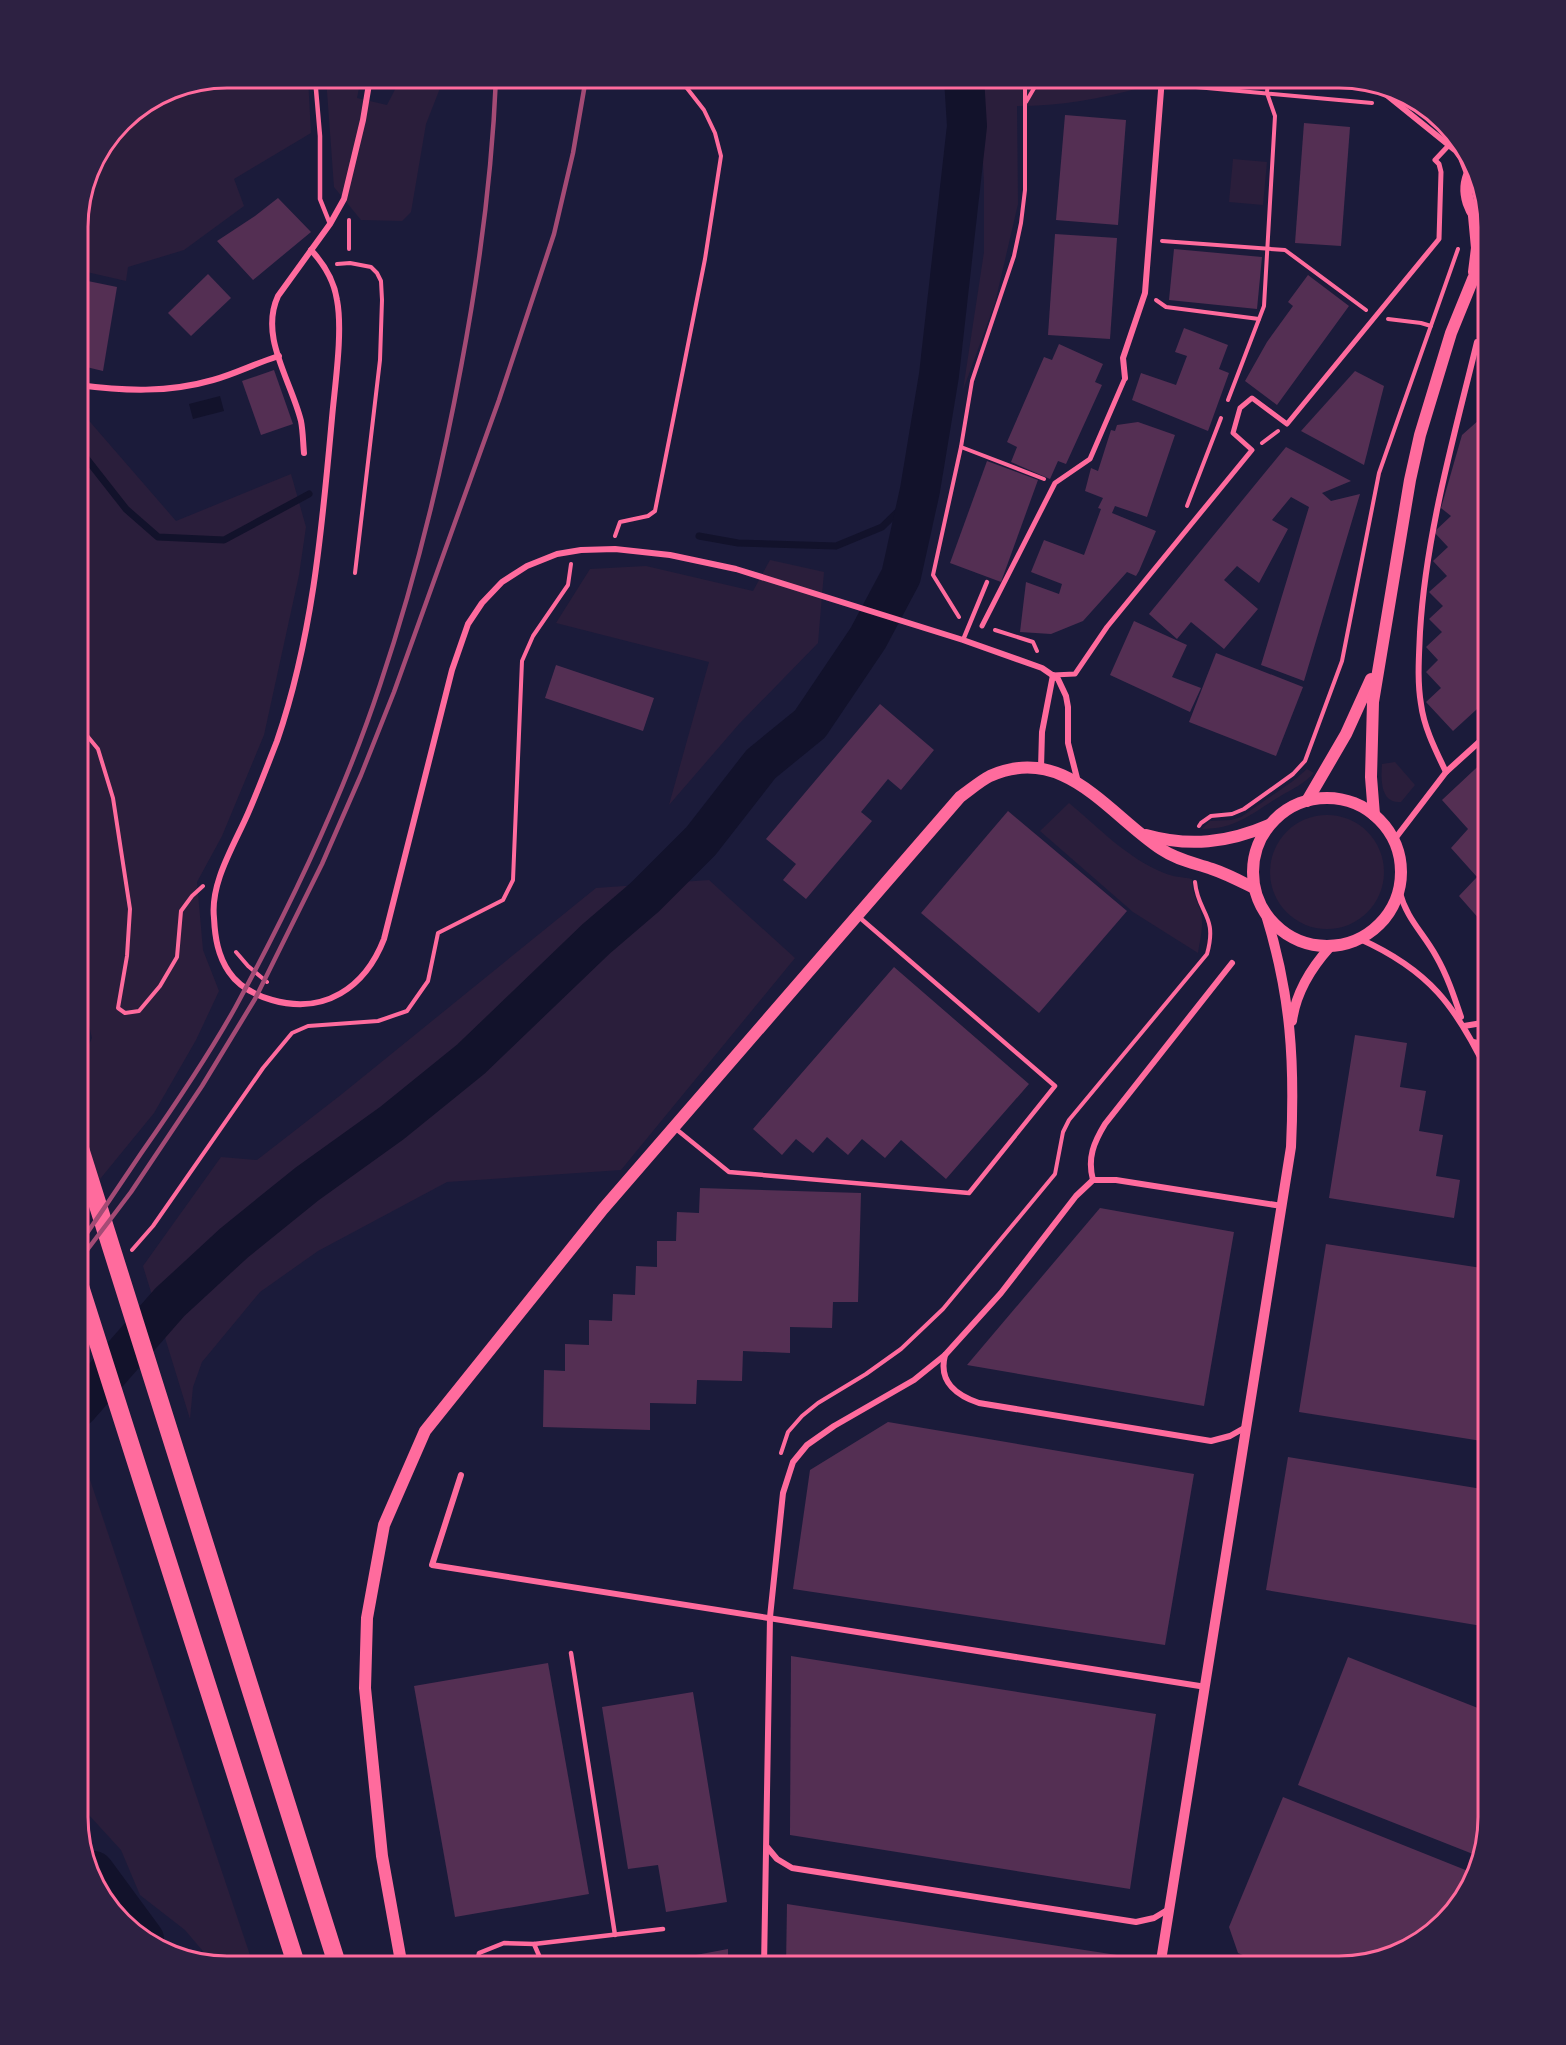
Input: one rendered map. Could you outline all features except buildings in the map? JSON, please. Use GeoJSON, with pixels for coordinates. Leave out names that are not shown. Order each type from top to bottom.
{"type":"FeatureCollection","features":[{"type":"Feature","properties":{"kind":"highway"},"geometry":{"type":"LineString","coordinates":[[89,1177],[335,1956]]}},
{"type":"Feature","properties":{"kind":"highway"},"geometry":{"type":"LineString","coordinates":[[89,1315],[293,1956]]}},
{"type":"Feature","properties":{"kind":"main road"},"geometry":{"type":"LineString","coordinates":[[1469,180],[1466,190],[1468,204],[1477,219]]}},
{"type":"Feature","properties":{"kind":"main road"},"geometry":{"type":"LineString","coordinates":[[1473,279],[1477,248],[1474,216]]}},
{"type":"Feature","properties":{"kind":"main road"},"geometry":{"type":"LineString","coordinates":[[1374,815],[1370,739],[1377,664],[1420,435],[1451,333],[1478,272]]}},
{"type":"Feature","properties":{"kind":"main road"},"geometry":{"type":"LineString","coordinates":[[1307,801],[1346,734],[1377,664]]}},
{"type":"Feature","properties":{"kind":"main road"},"geometry":{"type":"LineString","coordinates":[[400,1956],[382,1856],[365,1688],[367,1618],[384,1526],[424,1431],[603,1209],[960,797],[989,776],[1023,768],[1041,768],[1061,774],[1078,783],[1162,850],[1186,862],[1225,874],[1254,888]]}},
{"type":"Feature","properties":{"kind":"main road"},"geometry":{"type":"LineString","coordinates":[[1325,798],[1342,799],[1359,805],[1374,815],[1382,822],[1394,840],[1400,856],[1402,873],[1394,906],[1385,919],[1373,931],[1359,939],[1330,947],[1315,946],[1287,936],[1266,915],[1254,888],[1252,871],[1255,854],[1270,824],[1281,814],[1307,801],[1325,798]]}},
{"type":"Feature","properties":{"kind":"main road"},"geometry":{"type":"LineString","coordinates":[[1141,834],[1162,839],[1197,842],[1228,839],[1270,824]]}},
{"type":"Feature","properties":{"kind":"street"},"geometry":{"type":"LineString","coordinates":[[304,453],[301,421],[279,356],[271,319],[278,296],[330,224],[344,200],[368,89]]}},
{"type":"Feature","properties":{"kind":"street"},"geometry":{"type":"LineString","coordinates":[[982,626],[1054,483],[1090,459],[1125,378],[1123,358],[1145,293],[1162,89]]}},
{"type":"Feature","properties":{"kind":"street"},"geometry":{"type":"LineString","coordinates":[[1395,100],[1452,148]]}},
{"type":"Feature","properties":{"kind":"street"},"geometry":{"type":"LineString","coordinates":[[1053,675],[1075,674],[1107,627],[1252,450],[1233,433],[1240,408],[1252,398],[1287,424],[1439,239],[1441,172],[1435,160],[1449,144]]}},
{"type":"Feature","properties":{"kind":"street"},"geometry":{"type":"LineString","coordinates":[[311,250],[324,266],[334,284],[339,322],[316,576],[310,615],[295,680],[278,738],[250,810],[217,884],[213,906],[216,944],[221,958],[238,983],[250,992],[276,1001],[309,1005],[329,1000],[354,985],[364,975],[381,948],[452,670],[468,624],[489,594],[514,574],[542,559],[570,551],[615,549],[670,555],[736,569],[963,640],[1042,668],[1053,675],[1062,686],[1066,696],[1068,743],[1078,783]]}},
{"type":"Feature","properties":{"kind":"street"},"geometry":{"type":"LineString","coordinates":[[1446,772],[1430,737],[1421,705],[1418,665],[1422,595],[1438,501],[1478,342]]}},
{"type":"Feature","properties":{"kind":"street"},"geometry":{"type":"LineString","coordinates":[[89,387],[118,391],[175,388],[212,381],[279,356]]}},
{"type":"Feature","properties":{"kind":"street"},"geometry":{"type":"LineString","coordinates":[[1041,768],[1042,732],[1053,675]]}},
{"type":"Feature","properties":{"kind":"street"},"geometry":{"type":"LineString","coordinates":[[1394,840],[1446,772],[1478,743]]}},
{"type":"Feature","properties":{"kind":"street"},"geometry":{"type":"LineString","coordinates":[[1399,890],[1407,916],[1435,954],[1447,976],[1464,1026]]}},
{"type":"Feature","properties":{"kind":"street"},"geometry":{"type":"LineString","coordinates":[[1162,1956],[1292,1136],[1291,1033],[1282,974],[1266,915]]}},
{"type":"Feature","properties":{"kind":"street"},"geometry":{"type":"LineString","coordinates":[[1359,939],[1401,960],[1419,974],[1452,1007],[1478,1052]]}},
{"type":"Feature","properties":{"kind":"street"},"geometry":{"type":"LineString","coordinates":[[1291,1033],[1295,1008],[1303,985],[1314,965],[1330,947]]}},
{"type":"Feature","properties":{"kind":"street"},"geometry":{"type":"LineString","coordinates":[[1093,1180],[1091,1152],[1105,1124],[1232,963]]}},
{"type":"Feature","properties":{"kind":"street"},"geometry":{"type":"LineString","coordinates":[[1464,1026],[1478,1024]]}},
{"type":"Feature","properties":{"kind":"street"},"geometry":{"type":"LineString","coordinates":[[1473,1042],[1478,1043]]}},
{"type":"Feature","properties":{"kind":"street"},"geometry":{"type":"LineString","coordinates":[[764,1956],[770,1617],[783,1493],[794,1462],[807,1445],[834,1426],[914,1380],[945,1355],[1001,1293],[1076,1196],[1093,1180],[1116,1180],[1282,1206]]}},
{"type":"Feature","properties":{"kind":"street"},"geometry":{"type":"LineString","coordinates":[[945,1355],[942,1368],[946,1378],[962,1397],[979,1403],[1211,1441],[1230,1436],[1247,1426]]}},
{"type":"Feature","properties":{"kind":"street"},"geometry":{"type":"LineString","coordinates":[[461,1475],[432,1565],[1206,1687]]}},
{"type":"Feature","properties":{"kind":"street"},"geometry":{"type":"LineString","coordinates":[[767,1847],[777,1859],[792,1868],[1136,1922],[1154,1918],[1170,1908]]}},
{"type":"Feature","properties":{"kind":"lane"},"geometry":{"type":"LineString","coordinates":[[316,89],[320,136],[320,199],[330,224]]}},
{"type":"Feature","properties":{"kind":"lane"},"geometry":{"type":"LineString","coordinates":[[963,640],[987,582]]}},
{"type":"Feature","properties":{"kind":"lane"},"geometry":{"type":"LineString","coordinates":[[674,1127],[729,1172],[969,1193],[1055,1086],[857,915]]}},
{"type":"Feature","properties":{"kind":"lane"},"geometry":{"type":"LineString","coordinates":[[571,1653],[615,1935]]}},
{"type":"Feature","properties":{"kind":"lane"},"geometry":{"type":"LineString","coordinates":[[478,1956],[479,1953],[504,1943],[534,1944],[663,1929]]}},
{"type":"Feature","properties":{"kind":"lane"},"geometry":{"type":"LineString","coordinates":[[534,1944],[540,1956]]}},
{"type":"Feature","properties":{"kind":"path"},"geometry":{"type":"LineString","coordinates":[[615,549],[617,528],[620,522],[648,516],[655,512],[705,259],[721,156],[715,133],[704,110],[688,89]]}},
{"type":"Feature","properties":{"kind":"path"},"geometry":{"type":"LineString","coordinates":[[968,626],[959,617],[933,574],[961,447],[972,381],[1014,256],[1022,223],[1025,190],[1025,89]]}},
{"type":"Feature","properties":{"kind":"path"},"geometry":{"type":"LineString","coordinates":[[1026,103],[1034,89]]}},
{"type":"Feature","properties":{"kind":"path"},"geometry":{"type":"LineString","coordinates":[[1214,89],[1371,102],[1380,109]]}},
{"type":"Feature","properties":{"kind":"path"},"geometry":{"type":"LineString","coordinates":[[1226,405],[1264,306],[1275,116],[1267,89]]}},
{"type":"Feature","properties":{"kind":"path"},"geometry":{"type":"LineString","coordinates":[[349,213],[350,249]]}},
{"type":"Feature","properties":{"kind":"path"},"geometry":{"type":"LineString","coordinates":[[1149,240],[1285,250],[1376,318],[1431,326],[1379,472],[1342,661],[1305,761],[1293,774],[1244,809],[1232,814],[1211,816],[1205,819],[1201,823],[1197,842]]}},
{"type":"Feature","properties":{"kind":"path"},"geometry":{"type":"LineString","coordinates":[[324,266],[350,262],[371,267],[381,281],[380,360],[355,573]]}},
{"type":"Feature","properties":{"kind":"path"},"geometry":{"type":"LineString","coordinates":[[1145,293],[1166,308],[1259,319]]}},
{"type":"Feature","properties":{"kind":"path"},"geometry":{"type":"LineString","coordinates":[[1185,512],[1222,415]]}},
{"type":"Feature","properties":{"kind":"path"},"geometry":{"type":"LineString","coordinates":[[1252,450],[1287,424]]}},
{"type":"Feature","properties":{"kind":"path"},"geometry":{"type":"LineString","coordinates":[[961,447],[1054,483]]}},
{"type":"Feature","properties":{"kind":"path"},"geometry":{"type":"LineString","coordinates":[[130,1252],[153,1226],[263,1068],[292,1033],[308,1026],[378,1021],[407,1011],[428,981],[438,933],[503,900],[513,880],[522,661],[533,636],[568,585],[571,575],[570,551]]}},
{"type":"Feature","properties":{"kind":"path"},"geometry":{"type":"LineString","coordinates":[[982,626],[1033,642],[1037,651],[1048,655]]}},
{"type":"Feature","properties":{"kind":"path"},"geometry":{"type":"LineString","coordinates":[[89,738],[98,749],[113,798],[130,909],[127,956],[118,1008],[125,1013],[139,1011],[150,1000],[177,957],[181,911],[192,896],[205,885],[217,884]]}},
{"type":"Feature","properties":{"kind":"path"},"geometry":{"type":"LineString","coordinates":[[233,945],[237,954],[248,966],[269,983]]}},
{"type":"Feature","properties":{"kind":"shaded area"},"geometry":{"type":"Polygon","coordinates":[[[309,89],[311,133],[234,179],[244,206],[184,250],[128,267],[126,281],[89,273],[89,218],[93,191],[99,174],[112,150],[129,129],[150,112],[166,103],[200,91],[309,89]]]}},
{"type":"Feature","properties":{"kind":"shaded area"},"geometry":{"type":"Polygon","coordinates":[[[327,89],[359,89],[357,98],[387,105],[395,89],[440,89],[426,124],[411,212],[402,221],[361,220],[334,187],[327,89]]]}},
{"type":"Feature","properties":{"kind":"shaded area"},"geometry":{"type":"Polygon","coordinates":[[[980,89],[1135,89],[1080,101],[1017,106],[1018,204],[995,303],[963,390],[984,252],[984,183],[980,89]]]}},
{"type":"Feature","properties":{"kind":"shaded area"},"geometry":{"type":"Polygon","coordinates":[[[1233,159],[1267,162],[1263,205],[1229,202],[1233,159]]]}},
{"type":"Feature","properties":{"kind":"shaded area"},"geometry":{"type":"Polygon","coordinates":[[[220,396],[224,411],[193,419],[189,404],[220,396]]]}},
{"type":"Feature","properties":{"kind":"shaded area"},"geometry":{"type":"Polygon","coordinates":[[[89,421],[176,521],[291,474],[306,527],[299,575],[264,735],[222,836],[197,882],[203,950],[219,991],[196,1040],[154,1113],[89,1193],[89,1044],[92,1038],[89,1025],[89,421]]]}},
{"type":"Feature","properties":{"kind":"shaded area"},"geometry":{"type":"Polygon","coordinates":[[[770,560],[824,572],[818,643],[739,724],[669,805],[709,662],[556,623],[590,569],[646,566],[753,591],[770,560]]]}},
{"type":"Feature","properties":{"kind":"shaded area"},"geometry":{"type":"Polygon","coordinates":[[[1395,762],[1415,785],[1401,802],[1394,802],[1385,795],[1382,783],[1382,764],[1395,762]]]}},
{"type":"Feature","properties":{"kind":"shaded area"},"geometry":{"type":"Polygon","coordinates":[[[1307,769],[1314,773],[1252,814],[1225,826],[1202,829],[1210,821],[1241,817],[1307,769]]]}},
{"type":"Feature","properties":{"kind":"shaded area"},"geometry":{"type":"Polygon","coordinates":[[[1069,803],[1114,842],[1138,859],[1167,874],[1192,879],[1202,918],[1198,953],[1133,912],[1040,831],[1069,803]]]}},
{"type":"Feature","properties":{"kind":"shaded area"},"geometry":{"type":"Polygon","coordinates":[[[1327,815],[1349,820],[1367,832],[1379,850],[1384,872],[1379,894],[1367,912],[1349,924],[1327,929],[1305,924],[1287,912],[1275,894],[1270,872],[1275,850],[1287,832],[1305,820],[1327,815]]]}},
{"type":"Feature","properties":{"kind":"shaded area"},"geometry":{"type":"Polygon","coordinates":[[[709,880],[795,958],[621,1170],[447,1182],[318,1251],[260,1292],[202,1362],[193,1387],[190,1419],[143,1266],[221,1157],[257,1160],[596,888],[709,880]]]}},
{"type":"Feature","properties":{"kind":"shaded area"},"geometry":{"type":"Polygon","coordinates":[[[89,1477],[250,1956],[206,1954],[185,1930],[140,1895],[121,1850],[89,1815],[89,1477]]]}},
{"type":"Feature","properties":{"kind":"waterway"},"geometry":{"type":"LineString","coordinates":[[89,1394],[170,1302],[234,1243],[307,1184],[392,1123],[471,1059],[596,939],[645,897],[701,841],[761,764],[810,724],[868,638],[901,576],[920,490],[939,375],[967,126],[965,89]]}},
{"type":"Feature","properties":{"kind":"waterway"},"geometry":{"type":"LineString","coordinates":[[89,462],[126,509],[158,537],[224,540],[309,494]]}},
{"type":"Feature","properties":{"kind":"waterway"},"geometry":{"type":"LineString","coordinates":[[699,536],[738,543],[836,546],[882,527],[920,490]]}},
{"type":"Feature","properties":{"kind":"railway"},"geometry":{"type":"LineString","coordinates":[[89,1230],[190,1081],[235,1008],[315,850],[365,727],[393,646],[416,567],[453,407],[468,331],[484,223],[495,89]]}},
{"type":"Feature","properties":{"kind":"railway"},"geometry":{"type":"LineString","coordinates":[[89,1247],[131,1192],[202,1086],[255,999],[322,864],[361,775],[394,692],[499,400],[554,234],[573,153],[584,89]]}}]}
